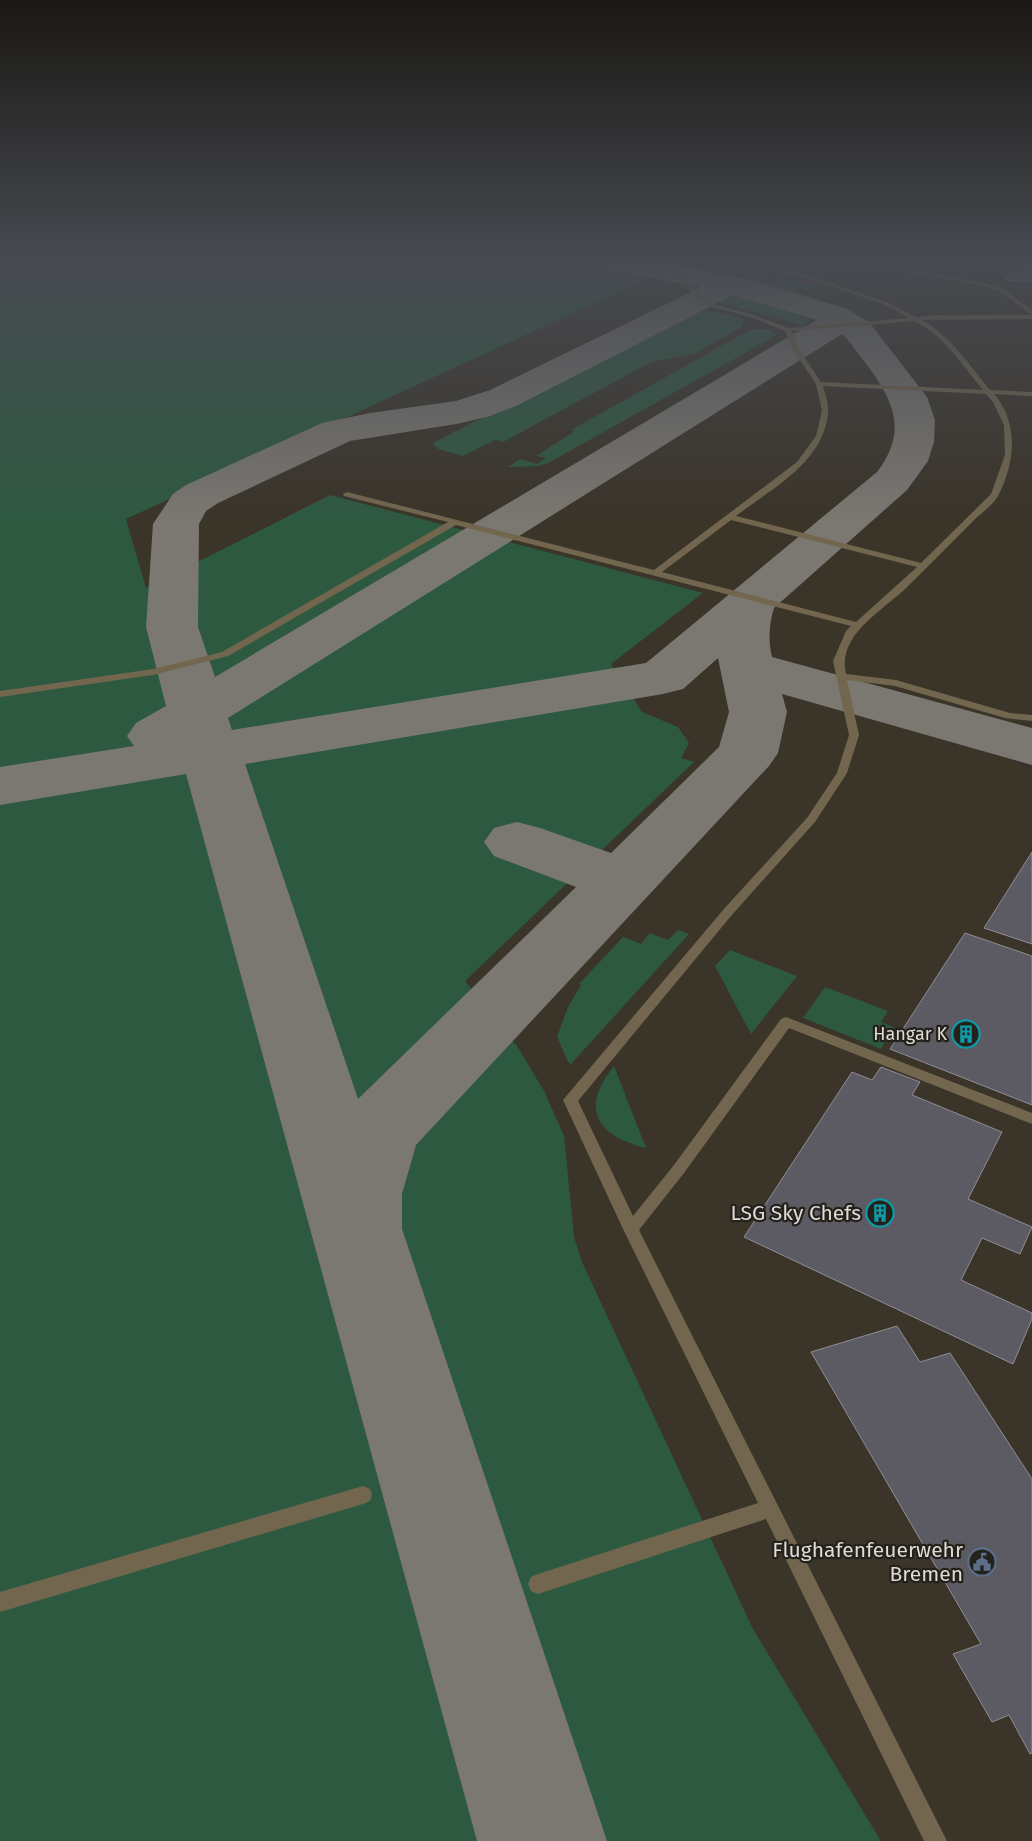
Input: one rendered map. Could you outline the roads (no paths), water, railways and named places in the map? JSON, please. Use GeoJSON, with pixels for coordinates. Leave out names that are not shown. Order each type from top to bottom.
{"type":"FeatureCollection","features":[{"type":"Feature","properties":{"kind":"lane"},"geometry":{"type":"LineString","coordinates":[[654,574],[800,464],[820,436],[825,411],[819,384],[796,349]]}},
{"type":"Feature","properties":{"kind":"lane"},"geometry":{"type":"LineString","coordinates":[[936,1841],[631,1229],[570,1100],[727,913],[811,820],[842,773],[854,735],[838,661],[852,631],[923,566],[995,495],[1009,455],[1006,425],[996,401],[952,349]]}},
{"type":"Feature","properties":{"kind":"lane"},"geometry":{"type":"LineString","coordinates":[[819,384],[1032,394]]}},
{"type":"Feature","properties":{"kind":"lane"},"geometry":{"type":"LineString","coordinates":[[347,494],[858,625]]}},
{"type":"Feature","properties":{"kind":"lane"},"geometry":{"type":"LineString","coordinates":[[730,518],[923,566]]}},
{"type":"Feature","properties":{"kind":"lane"},"geometry":{"type":"LineString","coordinates":[[0,694],[153,672],[208,660],[225,654],[455,522]]}},
{"type":"Feature","properties":{"kind":"lane"},"geometry":{"type":"LineString","coordinates":[[840,676],[896,683],[1009,716],[1032,718]]}},
{"type":"Feature","properties":{"kind":"lane"},"geometry":{"type":"LineString","coordinates":[[631,1229],[679,1169],[786,1022],[1032,1119]]}},
{"type":"Feature","properties":{"kind":"lane"},"geometry":{"type":"LineString","coordinates":[[0,1602],[363,1494]]}},
{"type":"Feature","properties":{"kind":"lane"},"geometry":{"type":"LineString","coordinates":[[538,1584],[770,1508]]}},
{"type":"Feature","properties":{"kind":"place","name":"Hangar K"},"geometry":{"type":"Point","coordinates":[966,1034]}},
{"type":"Feature","properties":{"kind":"place","name":"LSG Sky Chefs"},"geometry":{"type":"Point","coordinates":[880,1213]}},
{"type":"Feature","properties":{"kind":"place","name":"Flughafenfeuerwehr Bremen"},"geometry":{"type":"Point","coordinates":[982,1562]}}]}
